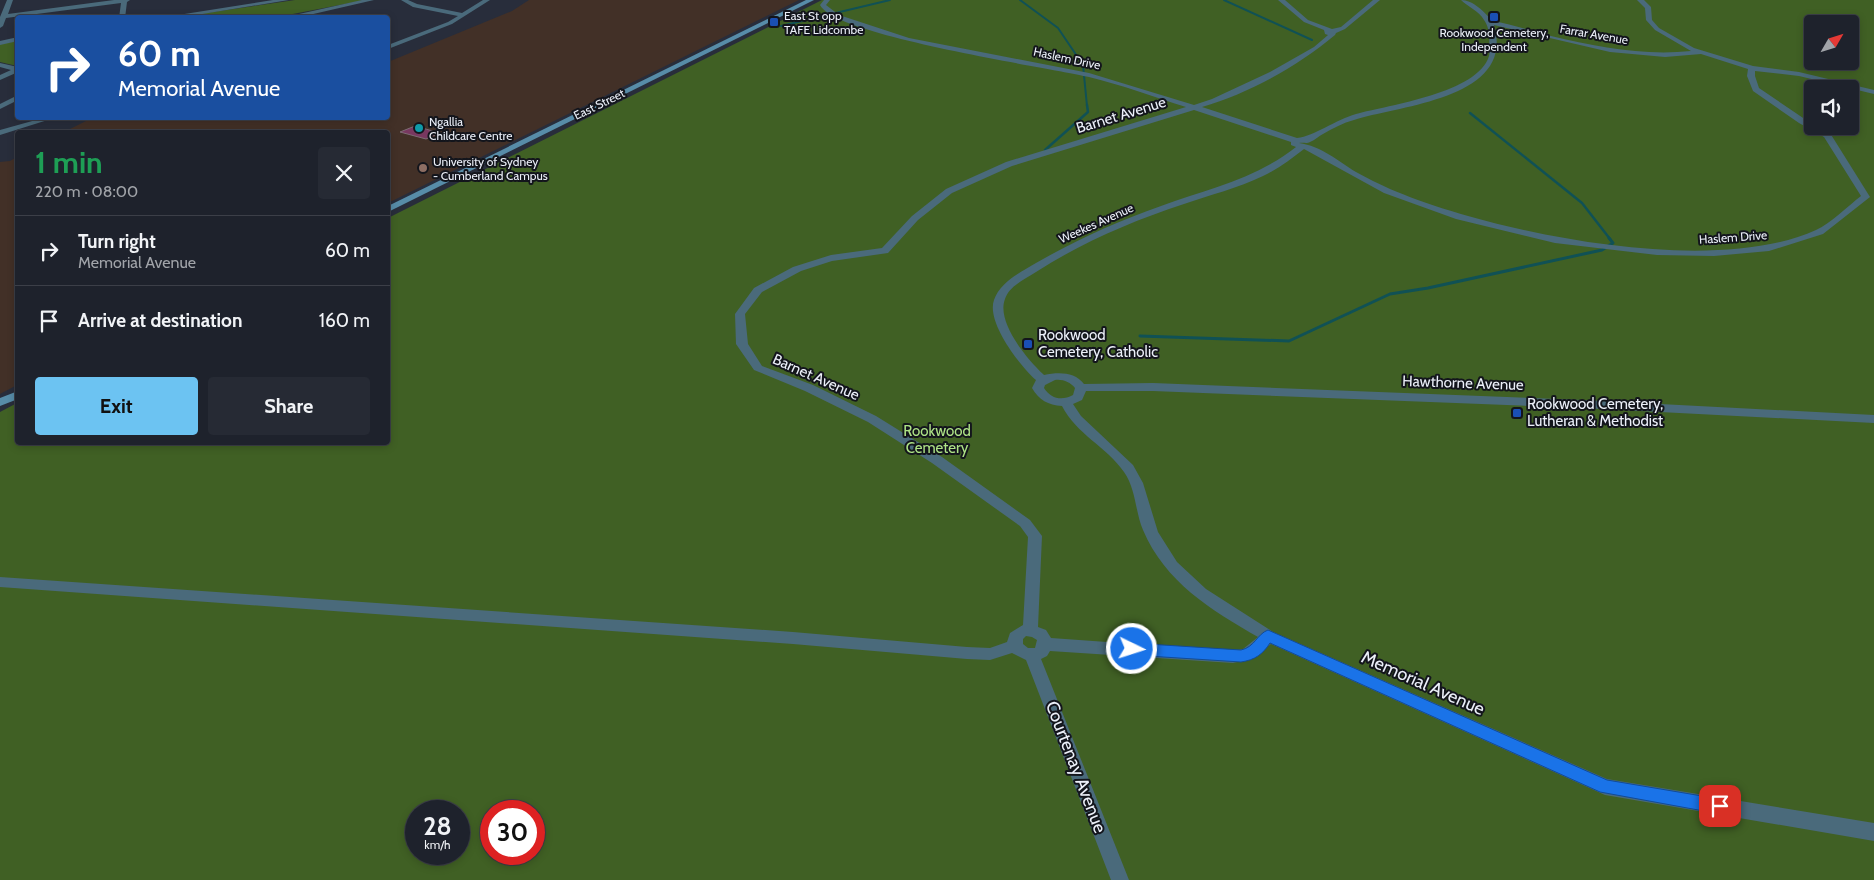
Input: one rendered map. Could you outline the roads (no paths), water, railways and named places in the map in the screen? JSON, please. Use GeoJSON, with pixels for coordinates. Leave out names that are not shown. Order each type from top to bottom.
{"type":"FeatureCollection","features":[{"type":"Feature","properties":{"kind":"main road","name":"East Street"},"geometry":{"type":"LineString","coordinates":[[390,208],[811,0]]}},
{"type":"Feature","properties":{"kind":"main road"},"geometry":{"type":"LineString","coordinates":[[0,402],[15,395]]}},
{"type":"Feature","properties":{"kind":"street"},"geometry":{"type":"LineString","coordinates":[[0,26],[10,0]]}},
{"type":"Feature","properties":{"kind":"street"},"geometry":{"type":"LineString","coordinates":[[3,16],[125,0],[122,15]]}},
{"type":"Feature","properties":{"kind":"street"},"geometry":{"type":"LineString","coordinates":[[177,15],[237,3],[286,0]]}},
{"type":"Feature","properties":{"kind":"street"},"geometry":{"type":"LineString","coordinates":[[299,15],[371,0]]}},
{"type":"Feature","properties":{"kind":"street"},"geometry":{"type":"LineString","coordinates":[[404,0],[415,6],[465,15]]}},
{"type":"Feature","properties":{"kind":"street"},"geometry":{"type":"LineString","coordinates":[[390,46],[465,15],[488,0]]}},
{"type":"Feature","properties":{"kind":"street","name":"Haslem Drive"},"geometry":{"type":"LineString","coordinates":[[827,0],[824,5],[829,12],[837,16],[908,40],[1079,72],[1197,108],[1304,144],[1368,182],[1429,208],[1488,225],[1555,240],[1657,252],[1714,253],[1766,249],[1820,232],[1866,197],[1827,135],[1802,122],[1756,89],[1751,76],[1752,68]]}},
{"type":"Feature","properties":{"kind":"street"},"geometry":{"type":"LineString","coordinates":[[1281,0],[1306,21],[1333,32]]}},
{"type":"Feature","properties":{"kind":"street","name":"Barnet Avenue"},"geometry":{"type":"LineString","coordinates":[[1030,630],[1035,536],[1025,523],[937,460],[872,419],[809,388],[758,368],[742,344],[740,314],[758,290],[797,269],[831,258],[885,251],[915,218],[949,191],[1001,168],[1197,108],[1263,79],[1316,48],[1333,32],[1377,0]]}},
{"type":"Feature","properties":{"kind":"street"},"geometry":{"type":"LineString","coordinates":[[1464,0],[1485,16],[1489,23]]}},
{"type":"Feature","properties":{"kind":"street"},"geometry":{"type":"LineString","coordinates":[[1640,0],[1648,7],[1650,20],[1657,29],[1674,40],[1701,52],[1752,68],[1805,76],[1874,92]]}},
{"type":"Feature","properties":{"kind":"street"},"geometry":{"type":"LineString","coordinates":[[314,12],[318,15]]}},
{"type":"Feature","properties":{"kind":"street","name":"Farrar Avenue"},"geometry":{"type":"LineString","coordinates":[[1489,23],[1508,26],[1570,43],[1617,51],[1660,55],[1701,52]]}},
{"type":"Feature","properties":{"kind":"street","name":"Weekes Avenue"},"geometry":{"type":"LineString","coordinates":[[1043,380],[1026,361],[999,320],[999,298],[1008,287],[1041,264],[1084,241],[1180,203],[1233,186],[1267,172],[1290,157],[1321,131],[1344,120],[1440,96],[1471,81],[1488,66],[1494,53],[1494,39],[1489,23]]}},
{"type":"Feature","properties":{"kind":"street"},"geometry":{"type":"LineString","coordinates":[[390,36],[407,39]]}},
{"type":"Feature","properties":{"kind":"street"},"geometry":{"type":"LineString","coordinates":[[0,41],[15,38]]}},
{"type":"Feature","properties":{"kind":"street"},"geometry":{"type":"LineString","coordinates":[[0,65],[15,68]]}},
{"type":"Feature","properties":{"kind":"street"},"geometry":{"type":"LineString","coordinates":[[0,78],[15,70]]}},
{"type":"Feature","properties":{"kind":"street"},"geometry":{"type":"LineString","coordinates":[[0,107],[15,99]]}},
{"type":"Feature","properties":{"kind":"street"},"geometry":{"type":"LineString","coordinates":[[0,133],[43,120]]}},
{"type":"Feature","properties":{"kind":"street"},"geometry":{"type":"LineString","coordinates":[[1058,376],[1077,382],[1081,388],[1078,397],[1066,402],[1049,400],[1042,395],[1039,385],[1043,380],[1058,376]]}},
{"type":"Feature","properties":{"kind":"street","name":"Hawthorne Avenue"},"geometry":{"type":"LineString","coordinates":[[1081,388],[1173,388],[1592,404],[1874,418]]}},
{"type":"Feature","properties":{"kind":"street","name":"Memorial Avenue"},"geometry":{"type":"LineString","coordinates":[[1066,402],[1075,416],[1113,450],[1129,469],[1140,492],[1150,532],[1172,566],[1187,583],[1216,605],[1268,636],[1605,787],[1874,832]]}},
{"type":"Feature","properties":{"kind":"street"},"geometry":{"type":"LineString","coordinates":[[0,582],[793,638],[967,653],[990,654],[1015,646]]}},
{"type":"Feature","properties":{"kind":"street"},"geometry":{"type":"LineString","coordinates":[[1030,630],[1041,635],[1046,644],[1041,652],[1032,655],[1020,652],[1015,646],[1014,639],[1017,635],[1030,630]]}},
{"type":"Feature","properties":{"kind":"street"},"geometry":{"type":"LineString","coordinates":[[1046,644],[1233,657],[1247,655],[1258,649],[1268,636]]}},
{"type":"Feature","properties":{"kind":"street","name":"Courtenay Avenue"},"geometry":{"type":"LineString","coordinates":[[1032,655],[1120,880]]}},
{"type":"Feature","properties":{"kind":"waterway"},"geometry":{"type":"LineString","coordinates":[[781,26],[890,0]]}},
{"type":"Feature","properties":{"kind":"waterway"},"geometry":{"type":"LineString","coordinates":[[1020,0],[1058,28],[1083,65],[1087,106]]}},
{"type":"Feature","properties":{"kind":"waterway"},"geometry":{"type":"LineString","coordinates":[[1224,0],[1312,40]]}},
{"type":"Feature","properties":{"kind":"waterway"},"geometry":{"type":"LineString","coordinates":[[1045,150],[1088,112],[1087,105]]}},
{"type":"Feature","properties":{"kind":"waterway"},"geometry":{"type":"LineString","coordinates":[[1470,113],[1582,203],[1610,239]]}},
{"type":"Feature","properties":{"kind":"waterway"},"geometry":{"type":"LineString","coordinates":[[1140,336],[1289,341],[1390,294],[1428,288],[1602,250],[1613,243],[1609,238]]}},
{"type":"Feature","properties":{"kind":"place","name":"Rookwood Cemetery, Independent"},"geometry":{"type":"Point","coordinates":[1494,17]}},
{"type":"Feature","properties":{"kind":"place","name":"East St opp TAFE Lidcombe"},"geometry":{"type":"Point","coordinates":[774,22]}},
{"type":"Feature","properties":{"kind":"place","name":"Ngallia Childcare Centre"},"geometry":{"type":"Point","coordinates":[419,128]}},
{"type":"Feature","properties":{"kind":"place","name":"University of Sydney - Cumberland Campus"},"geometry":{"type":"Point","coordinates":[423,168]}},
{"type":"Feature","properties":{"kind":"place","name":"Rookwood Cemetery, Catholic"},"geometry":{"type":"Point","coordinates":[1028,344]}},
{"type":"Feature","properties":{"kind":"place","name":"Rookwood Cemetery, Lutheran & Methodist"},"geometry":{"type":"Point","coordinates":[1517,413]}},
{"type":"Feature","properties":{"kind":"park label","name":"Rookwood Cemetery"},"geometry":{"type":"Point","coordinates":[937,440]}}]}
